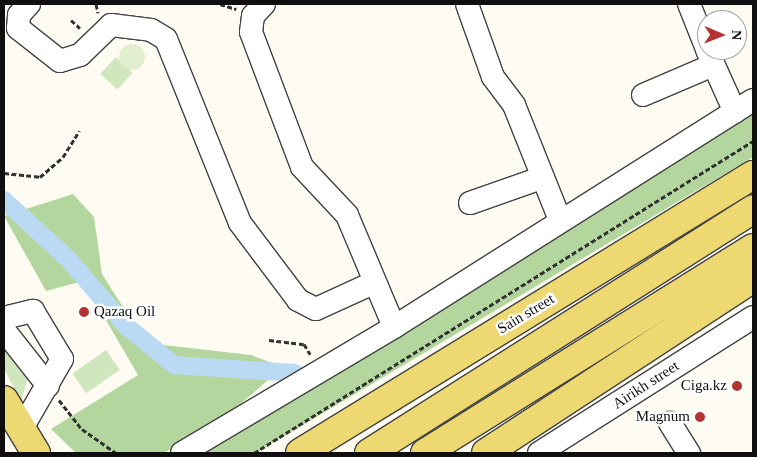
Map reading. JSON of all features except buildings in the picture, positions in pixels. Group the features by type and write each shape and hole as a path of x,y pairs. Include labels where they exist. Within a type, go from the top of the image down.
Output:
{"main road":[{"name":"Sain street","path":"300,453 753,175"},
{"path":"369,453 753,209"},
{"path":"425,453 753,248"},
{"path":"486,453 642,354 753,278"},
{"path":"4,400 36,453"},
{"path":"21,430 48,453"}],"street":[{"path":"29,4 19,15 18,28 60,61 80,54 111,25 151,30 166,40 240,223 298,300 316,309 373,283"},
{"path":"264,4 253,16 252,32 302,167 347,215 373,283 394,327"},
{"path":"467,4 493,77 514,105 541,178 560,220"},
{"path":"689,4 697,24"},
{"path":"643,95 701,60"},
{"path":"182,453 394,327 560,220 744,106 712,60"},
{"path":"470,204 541,178"},
{"path":"4,318 33,311 62,359 21,430"},
{"name":"Airikh street","path":"539,453 753,317"},
{"path":"4,330 48,386"},
{"path":"642,354 657,378"},
{"path":"670,423 689,453"}],"path":[{"path":"4,173 40,177 63,157 79,131"},
{"path":"254,453 753,141"},
{"path":"269,340 304,344 321,370"},
{"path":"48,386 82,428 116,453"}],"green space":[{"path":"132,44 141,48 145,57 141,66 132,70 123,66 119,57 123,48"},
{"path":"116,57 133,73 117,90 100,74"},
{"path":"753,112 753,157 256,453 202,453"},
{"path":"73,194 94,217 102,274 146,343 251,355 283,367 238,406 164,453 76,453 51,429 138,375 83,281 46,291 4,216"},
{"path":"4,342 28,378 21,401 4,369"},
{"path":"106,350 120,370 86,393 72,374"}],"waterway":[{"path":"4,200 69,260 125,325 174,365 295,373"}],"place":[{"name":"Qazaq Oil","path":"84,312"},
{"name":"Ciga.kz","path":"737,386"},
{"name":"Magnum","path":"700,417"}]}
